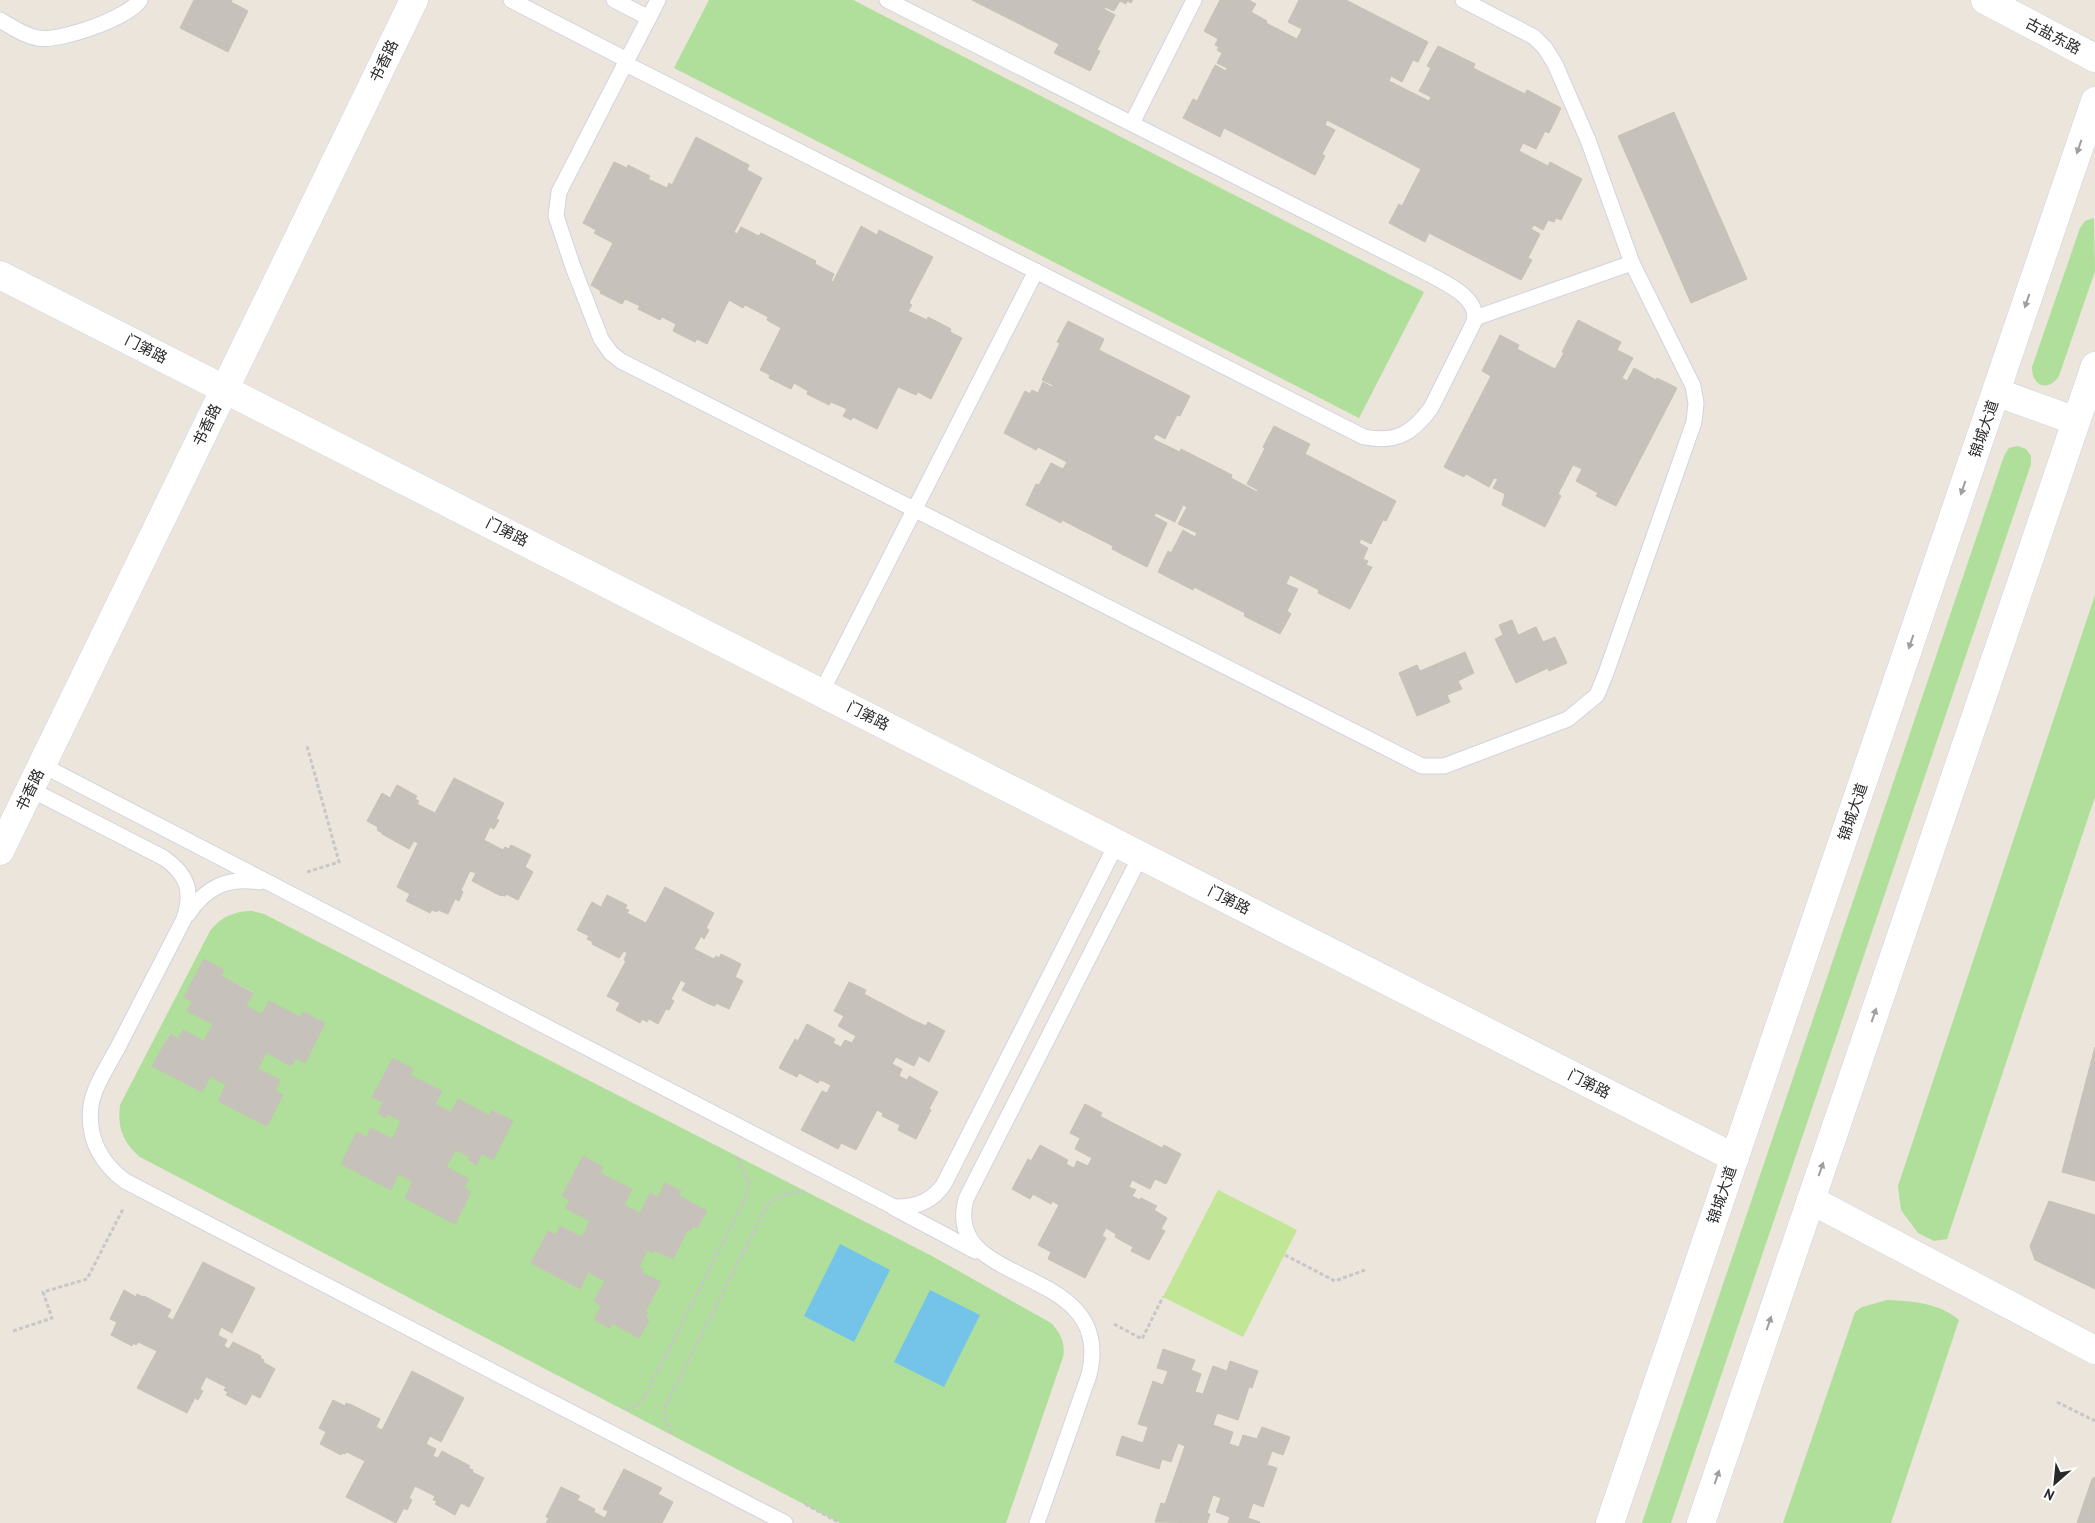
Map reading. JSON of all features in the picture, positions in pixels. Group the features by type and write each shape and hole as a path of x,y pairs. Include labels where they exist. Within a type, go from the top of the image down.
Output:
{"street":[{"name":"书香路","path":"0,851 414,0"},
{"name":"古盐东路","path":"1985,0 2095,58"},
{"name":"锦城大道","path":"1610,1523 2095,101"},
{"name":"门第路","path":"0,275 1735,1158"},
{"path":"1701,1523 2095,366"},
{"path":"1996,392 2076,421"},
{"path":"1811,1200 2095,1350"}],"lane":[{"path":"0,20 37,38 58,38 119,17 130,11 140,0"},
{"path":"511,0 626,62 1353,432 1376,439 1405,435 1411,432 1424,417 1447,377 1475,318 1472,305 1464,295 1452,286 888,0"},
{"path":"614,0 649,18"},
{"path":"658,0 559,192 556,216 601,339 611,353 630,366 1422,766 1444,766 1568,719 1597,695 1694,422 1696,404 1693,386 1632,262 1588,140 1555,64 1545,48 1534,37 1463,0"},
{"path":"1132,123 1194,0"},
{"path":"1475,318 1632,262"},
{"path":"821,693 1036,271"},
{"path":"42,765 984,1255 1043,1286 1072,1304 1086,1325 1091,1343 1092,1363 1037,1523"},
{"path":"30,789 174,864 180,871 188,888 188,908 184,919 110,1063 91,1106 92,1133 101,1159 114,1172 135,1186 785,1523"},
{"path":"888,1205 905,1208 918,1206 938,1193 944,1184 1117,843"},
{"path":"984,1255 972,1244 966,1232 963,1209 966,1199 1141,855"},
{"path":"184,919 199,898 226,882 245,880 268,884"}],"path":[{"path":"268,884 338,862 307,746"},
{"path":"727,1150 744,1159"},
{"path":"631,1414 623,1410 638,1406 643,1400 746,1197 749,1183 736,1155"},
{"path":"13,1331 52,1318 43,1292 86,1279 135,1186"},
{"path":"664,1432 672,1436 665,1420 664,1409 670,1394 767,1204 774,1198 784,1194 806,1192 798,1188"},
{"path":"1285,1255 1335,1281 1365,1270"},
{"path":"2056,1402 2095,1421"},
{"path":"798,1501 840,1523"}],"green space":[{"path":"709,0 853,0 1424,292 1359,418 674,68"},
{"path":"2094,218 2095,271 2059,376 2050,384 2041,385 2035,379 2032,367 2080,228 2085,221"},
{"path":"2018,446 2026,449 2031,456 2031,464 1671,1523 1642,1523 2004,456 2009,448"},
{"path":"2095,595 2095,797 1947,1239 1934,1241 1918,1233 1901,1210 1898,1186"},
{"path":"245,911 264,914 932,1256 1051,1323 1062,1338 1064,1347 1063,1357 1006,1523 840,1523 140,1157 129,1146 122,1134 119,1120 120,1105 210,931 223,919","holes":["204,959 224,970 221,976 253,992 246,1006 262,1014 300,1017 303,1012 325,1023 305,1062 296,1058 291,1066 266,1052 258,1069 280,1080 275,1090 283,1095 267,1126 219,1101 226,1085 211,1076 202,1092 153,1066 169,1034 178,1039 183,1030 204,1041 213,1024 188,1010 192,1002 184,997","393,1058 413,1069 410,1075 442,1091 435,1104 451,1112 458,1100 490,1116 493,1110 512,1121 493,1159 482,1154 476,1165 468,1161 470,1157 456,1150 446,1167 468,1179 464,1188 471,1192 455,1224 413,1182 398,1174 391,1189 358,1133 366,1137 371,1128 392,1139 401,1121 388,1114 386,1118 378,1113 383,1102 372,1097","583,1156 603,1167 600,1173 624,1205 640,1213 650,1193 658,1197 666,1183 681,1191 679,1196 707,1211 697,1228 693,1226 691,1231 688,1229 673,1259 653,1250 652,1253 647,1250 639,1267 643,1269 642,1273 661,1283 645,1312 648,1314 626,1330 612,1323 594,1320 601,1306 594,1301 605,1281 588,1272 579,1289 531,1263 547,1232 556,1235 561,1226 582,1237 590,1221 570,1200 562,1196"]},
{"path":"1218,1190 1297,1230 1243,1337 1163,1297"},
{"path":"1887,1300 1916,1302 1934,1306 1959,1320 1891,1523 1783,1523 1855,1312 1862,1307"}],"water":[{"path":"840,1244 890,1270 854,1342 804,1316"},
{"path":"930,1290 980,1315 944,1387 894,1362"}],"building":[{"path":"194,0 232,0 231,2 248,11 228,52 180,28"},
{"path":"972,0 1133,0 1131,3 1127,1 1126,4 1120,1 1114,11 1105,7 1104,9 1115,15 1097,50 1100,51 1090,71 1054,53 1059,44"},
{"path":"1220,0 1249,0 1256,4 1251,12 1267,21 1266,23 1297,39 1302,29 1288,22 1299,0 1346,0 1428,42 1418,62 1413,60 1402,82 1391,76 1389,81 1429,101 1431,97 1419,91 1431,68 1427,66 1438,46 1475,64 1473,68 1525,94 1527,90 1561,108 1549,133 1545,131 1536,149 1523,143 1519,151 1548,166 1550,162 1582,179 1561,220 1556,218 1554,222 1548,220 1543,230 1534,225 1531,229 1540,234 1528,258 1532,260 1521,280 1429,233 1425,242 1389,223 1399,204 1402,206 1421,169 1327,120 1325,125 1335,130 1322,154 1325,156 1315,175 1224,128 1220,137 1183,118 1193,99 1197,101 1215,65 1226,71 1227,68 1217,63 1222,53 1217,50 1219,47 1215,45 1218,39 1204,31"},
{"path":"1674,112 1747,279 1691,303 1618,136"},
{"path":"696,137 749,165 747,170 762,178 734,232 737,234 741,227 759,236 761,233 816,261 815,264 834,274 831,281 833,282 861,226 877,235 879,230 933,257 909,303 912,305 908,311 927,320 928,317 951,329 950,332 962,338 931,399 918,392 916,395 898,387 877,429 853,417 851,420 843,416 847,409 831,402 829,405 807,394 808,391 794,383 791,389 769,378 770,375 760,370 781,328 767,320 768,317 745,305 743,308 729,300 707,344 697,339 695,342 673,331 676,324 662,317 660,320 638,309 640,306 625,299 622,304 600,293 601,291 591,285 613,243 594,233 596,230 583,223 614,162 627,168 628,165 650,176 648,179 667,188 669,183 672,185"},
{"path":"1578,320 1621,342 1617,350 1633,358 1622,378 1627,381 1634,368 1656,380 1657,378 1677,388 1616,506 1596,496 1598,493 1576,481 1582,469 1573,465 1558,494 1561,496 1545,527 1502,505 1505,494 1493,488 1498,479 1494,478 1489,487 1466,474 1464,477 1444,467 1491,376 1482,371 1500,335 1519,345 1517,349 1555,369"},
{"path":"1068,321 1104,339 1099,350 1190,396 1180,416 1177,415 1165,439 1156,434 1153,439 1180,452 1181,449 1232,475 1231,478 1257,492 1258,490 1247,484 1274,426 1310,444 1305,454 1396,501 1386,521 1383,520 1371,544 1361,539 1359,543 1368,548 1363,559 1368,561 1366,565 1372,567 1350,609 1318,593 1319,590 1290,575 1286,584 1298,589 1287,611 1291,614 1280,634 1244,616 1245,613 1194,587 1193,590 1158,572 1168,551 1171,553 1183,530 1195,537 1197,533 1178,524 1187,507 1183,505 1175,522 1156,513 1154,516 1167,523 1147,567 1112,549 1113,546 1062,520 1061,523 1026,505 1036,484 1039,485 1051,463 1063,469 1067,462 1038,447 1036,450 1004,433 1025,391 1030,394 1032,390 1038,393 1043,382 1052,387 1053,385 1042,380 1060,343 1057,342"},
{"path":"1512,620 1518,635 1536,627 1543,642 1555,637 1567,663 1549,671 1548,668 1516,683 1495,639 1503,635 1499,625"},
{"path":"1465,652 1474,673 1458,681 1462,689 1447,695 1450,702 1417,716 1399,673 1417,665 1420,671"},
{"path":"454,778 504,803 496,819 499,820 494,829 490,827 484,840 503,850 505,847 509,849 511,845 531,855 525,867 533,872 518,900 506,894 505,896 499,895 472,881 476,873 470,871 461,890 463,892 459,901 455,899 448,914 438,910 437,912 432,910 430,913 406,901 410,894 397,887 418,843 414,841 409,849 382,834 377,830 378,827 367,821 382,793 390,798 397,785 417,796 415,799 419,801 417,804 435,813"},
{"path":"665,887 714,913 706,928 709,930 704,939 701,936 694,949 714,959 716,956 719,958 721,954 741,964 735,977 743,981 729,1009 716,1003 715,1006 709,1004 682,990 686,983 681,980 671,999 674,1001 669,1010 666,1009 658,1024 649,1019 647,1022 642,1019 640,1023 616,1010 620,1003 607,996 626,961 624,960 627,953 624,951 619,958 592,944 593,942 587,939 589,936 577,930 592,902 601,907 607,895 627,905 625,909 629,910 627,913 646,923"},
{"path":"204,959 224,970 221,976 253,993 246,1006 262,1014 269,1001 300,1017 303,1012 325,1023 305,1063 296,1058 291,1066 266,1052 258,1069 280,1080 275,1090 283,1095 267,1126 218,1101 226,1085 211,1076 202,1092 152,1066 170,1034 178,1039 183,1030 204,1041 213,1024 187,1011 192,1002 184,997"},
{"path":"849,982 866,990 864,994 913,1020 926,1026 928,1022 945,1031 929,1062 919,1056 914,1066 896,1057 892,1064 902,1069 899,1076 907,1080 909,1076 938,1092 916,1139 898,1130 900,1125 882,1116 883,1113 877,1110 856,1150 841,1143 838,1149 801,1130 822,1091 827,1093 831,1085 820,1080 818,1083 799,1073 797,1077 779,1068 795,1039 798,1041 807,1024 835,1039 833,1043 841,1047 845,1040 852,1043 856,1036 838,1026 844,1016 834,1011"},
{"path":"2095,1047 2095,1181 2062,1172"},
{"path":"393,1058 413,1069 410,1075 442,1091 435,1104 451,1112 458,1099 490,1116 492,1110 513,1121 493,1160 482,1154 476,1165 468,1160 470,1157 456,1150 446,1167 469,1179 464,1188 471,1192 455,1224 405,1198 413,1182 398,1174 391,1190 341,1164 357,1132 366,1137 371,1128 392,1139 401,1121 388,1114 386,1118 378,1113 383,1102 372,1097"},
{"path":"1085,1104 1102,1113 1100,1116 1113,1123 1162,1148 1164,1145 1181,1154 1166,1184 1155,1179 1150,1189 1132,1180 1129,1187 1136,1190 1132,1196 1157,1206 1154,1210 1167,1218 1161,1229 1165,1231 1149,1260 1131,1251 1133,1247 1115,1237 1116,1234 1106,1228 1102,1236 1106,1238 1085,1278 1048,1259 1051,1252 1038,1245 1059,1205 1052,1201 1051,1204 1033,1194 1030,1199 1012,1189 1028,1159 1031,1161 1040,1145 1068,1160 1066,1164 1074,1168 1077,1161 1088,1166 1092,1158 1075,1149 1080,1138 1070,1133"},
{"path":"583,1156 603,1167 600,1173 632,1189 624,1205 640,1213 650,1193 658,1197 665,1183 681,1191 679,1196 707,1211 697,1228 693,1226 691,1231 688,1229 673,1259 653,1250 652,1253 647,1250 639,1267 643,1269 642,1273 661,1282 645,1312 648,1313 645,1318 649,1320 639,1338 612,1323 610,1328 594,1320 601,1306 594,1301 605,1281 588,1272 580,1289 531,1263 548,1231 556,1235 560,1226 582,1237 590,1221 565,1208 570,1200 562,1196"},
{"path":"2049,1201 2095,1215 2095,1289 2035,1260 2030,1246"},
{"path":"203,1262 255,1288 232,1333 221,1327 218,1335 227,1340 224,1346 229,1349 233,1342 261,1356 260,1358 264,1360 263,1362 275,1369 260,1398 252,1394 246,1405 226,1395 228,1392 224,1390 226,1387 206,1377 200,1389 203,1391 198,1400 195,1398 187,1413 137,1388 157,1351 138,1342 136,1345 133,1343 132,1346 111,1335 117,1322 110,1319 124,1290 136,1297 137,1294 144,1296 171,1310 167,1317 173,1320"},
{"path":"1163,1349 1195,1360 1191,1370 1201,1374 1195,1392 1203,1394 1213,1366 1227,1371 1230,1361 1258,1371 1252,1388 1249,1387 1238,1420 1217,1413 1213,1425 1233,1432 1229,1444 1239,1447 1243,1435 1257,1439 1262,1427 1290,1437 1283,1455 1272,1451 1267,1465 1277,1468 1263,1507 1253,1503 1248,1518 1259,1523 1228,1523 1230,1517 1216,1512 1221,1498 1213,1495 1207,1513 1210,1514 1207,1523 1155,1522 1161,1503 1165,1504 1185,1446 1178,1443 1171,1462 1162,1459 1159,1469 1116,1455 1122,1436 1143,1443 1148,1427 1138,1424 1153,1381 1163,1385 1168,1371 1157,1368"},
{"path":"412,1371 464,1398 441,1442 430,1436 426,1444 436,1449 433,1456 438,1458 442,1451 470,1466 468,1468 473,1470 472,1472 484,1478 469,1507 461,1503 455,1515 435,1504 437,1501 433,1500 435,1496 415,1486 409,1498 412,1500 407,1510 404,1508 396,1523 346,1497 365,1461 347,1452 341,1455 320,1444 326,1432 319,1428 333,1400 345,1406 346,1403 352,1405 380,1419 376,1427 382,1430"},
{"path":"624,1469 662,1488 658,1494 673,1502 662,1523 546,1523 549,1518 546,1517 561,1487 580,1496 577,1500 595,1509 594,1512 605,1518 608,1511 603,1509"},
{"path":"2095,1477 2095,1523 2077,1523 2092,1479"}]}
